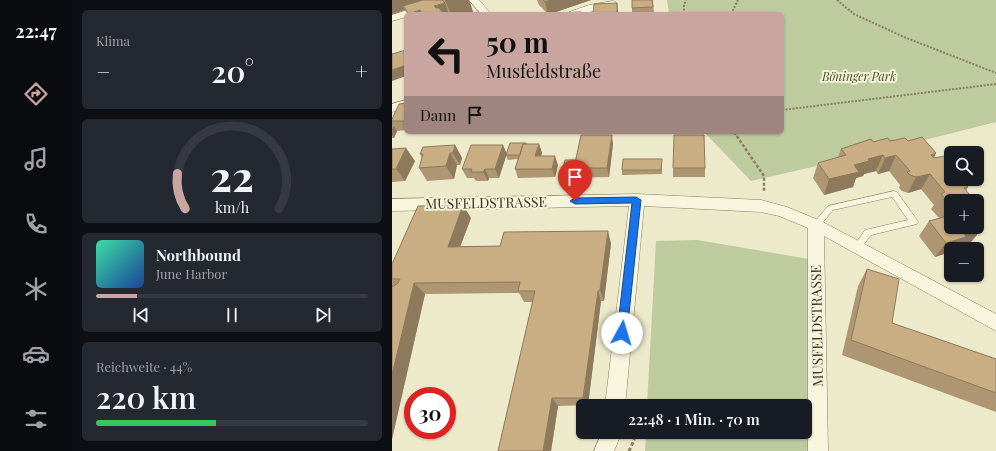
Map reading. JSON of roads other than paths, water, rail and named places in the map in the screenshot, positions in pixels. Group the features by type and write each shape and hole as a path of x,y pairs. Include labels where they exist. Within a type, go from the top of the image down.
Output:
{"street":[{"path":"411,12 449,0"},
{"path":"474,0 484,12"},
{"path":"578,12 589,8 616,4"},
{"path":"392,18 404,14"},
{"path":"392,108 404,105"},
{"path":"615,399 636,200"},
{"name":"MUSFELDSTRASSE","path":"392,205 636,200 761,206 782,211 816,224 996,323"},
{"name":"MUSFELDSTRASSE","path":"816,224 818,451"},
{"path":"604,451 609,439"}],"lane":[{"path":"816,224 831,208 894,194 914,222 868,232 857,247"}],"park label":[{"name":"Böninger Park","path":"859,77"}]}
